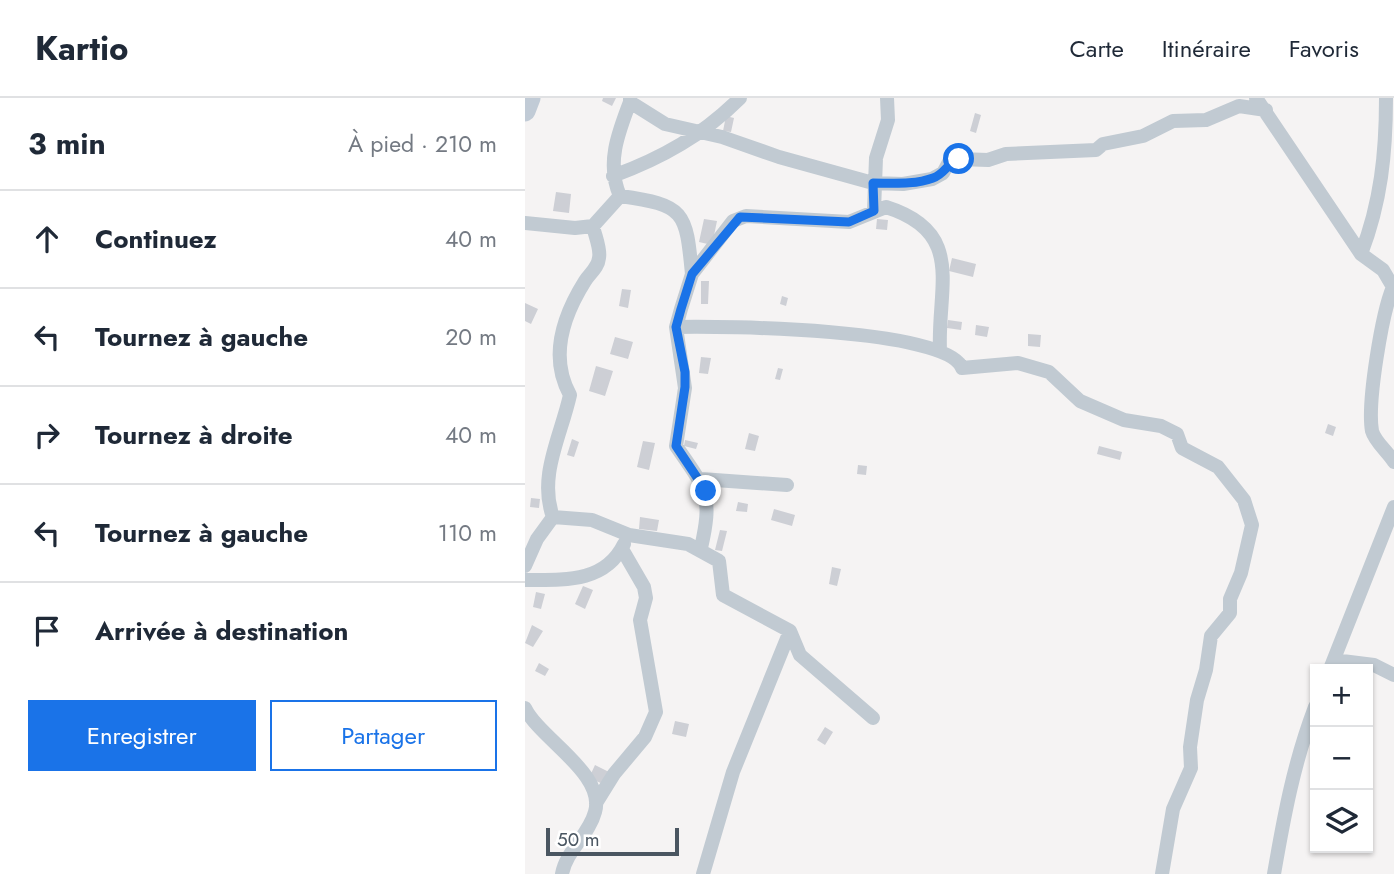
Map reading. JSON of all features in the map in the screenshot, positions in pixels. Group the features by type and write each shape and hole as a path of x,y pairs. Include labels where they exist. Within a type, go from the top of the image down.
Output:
{"main road":[{"path":"525,111 530,98"}],"street":[{"path":"613,176 641,166 704,132 740,98"},
{"path":"874,211 873,183 876,158 888,120 887,98"},
{"path":"1361,254 1375,218 1386,154 1386,98"},
{"path":"620,197 613,176 613,156 630,100 665,124 704,132 873,183 903,184 932,179 943,173 949,162 959,159 988,160 1006,154 1096,150 1103,144 1143,136 1173,121 1206,120 1239,106 1261,104 1361,254 1383,270 1393,287 1385,306 1371,415 1373,434 1394,462"},
{"path":"525,223 575,229 593,226 620,197"},
{"path":"620,197 666,205 681,215 688,235 692,274 676,327 685,372 683,415 676,446 701,479 706,491 707,515 701,548"},
{"path":"692,274 740,217 849,222 886,207 912,218 925,229 941,250 944,273 940,306 940,350"},
{"path":"553,517 548,503 549,467 570,395 560,373 558,358 571,305 597,267 600,256 593,226"},
{"path":"676,327 844,334 908,340 959,359 962,368 1018,363 1049,372 1080,401 1109,415 1161,426 1177,434 1182,448 1218,467 1250,512 1252,525 1241,573 1230,599 1230,613 1211,636 1206,670 1197,700 1190,747 1191,768 1173,810 1162,874"},
{"path":"701,479 787,485"},
{"path":"1332,664 1394,507"},
{"path":"553,517 592,520 629,535 701,548 719,561 723,595 790,631 800,655 873,718"},
{"path":"525,566 537,539 553,517"},
{"path":"525,580 589,576 608,568 629,535"},
{"path":"562,874 563,866 588,830 596,803 614,774 641,743 656,712 640,620 646,598 644,587 622,549"},
{"path":"703,874 733,772 790,631"},
{"path":"1373,665 1394,676"},
{"path":"525,708 539,730 579,768 593,789 596,803"},
{"path":"1275,874 1287,799 1310,720"}],"building":[{"path":"603,98 616,98 612,106 602,101"},
{"path":"975,113 981,115 976,133 970,131"},
{"path":"726,116 734,118 731,132 723,131"},
{"path":"556,192 571,194 569,213 553,211"},
{"path":"704,219 717,221 712,245 699,242"},
{"path":"877,219 888,220 887,230 876,229"},
{"path":"952,258 976,264 973,277 949,271"},
{"path":"701,281 709,281 708,304 701,304"},
{"path":"622,289 631,290 628,308 619,306"},
{"path":"782,296 788,298 786,306 780,304"},
{"path":"525,303 538,309 531,324 525,321"},
{"path":"948,320 962,322 961,330 947,328"},
{"path":"976,325 989,327 987,337 975,335"},
{"path":"1028,334 1041,335 1040,347 1028,346"},
{"path":"615,337 633,342 628,359 610,354"},
{"path":"701,357 711,358 708,374 699,373"},
{"path":"596,366 613,371 605,396 589,391"},
{"path":"778,368 783,369 780,380 775,379"},
{"path":"1328,424 1336,427 1333,436 1325,433"},
{"path":"749,433 759,436 755,451 745,449"},
{"path":"572,439 579,442 574,457 567,455"},
{"path":"685,440 698,443 696,449 684,446"},
{"path":"643,441 655,443 649,470 637,467"},
{"path":"1099,446 1122,452 1120,460 1097,454"},
{"path":"858,465 867,466 866,475 857,474"},
{"path":"531,498 540,499 539,508 530,507"},
{"path":"738,502 748,504 747,512 736,511"},
{"path":"774,509 795,515 792,526 771,520"},
{"path":"640,517 659,520 657,531 639,529"},
{"path":"720,530 727,531 722,551 715,550"},
{"path":"832,567 841,569 837,586 829,584"},
{"path":"583,586 593,590 585,609 575,604"},
{"path":"536,592 545,594 541,609 533,607"},
{"path":"532,625 543,631 533,647 525,643"},
{"path":"539,663 549,669 545,676 535,671"},
{"path":"675,721 689,724 686,737 672,734"},
{"path":"825,727 833,732 825,745 817,740"},
{"path":"595,765 609,772 603,784 589,778"}],"route":[{"path":"706,491 701,479 676,446 683,415 685,372 676,327 692,274 733,221 740,217 813,218 849,222 874,211 873,183 903,184 932,179 943,173 949,162 959,159"}]}
